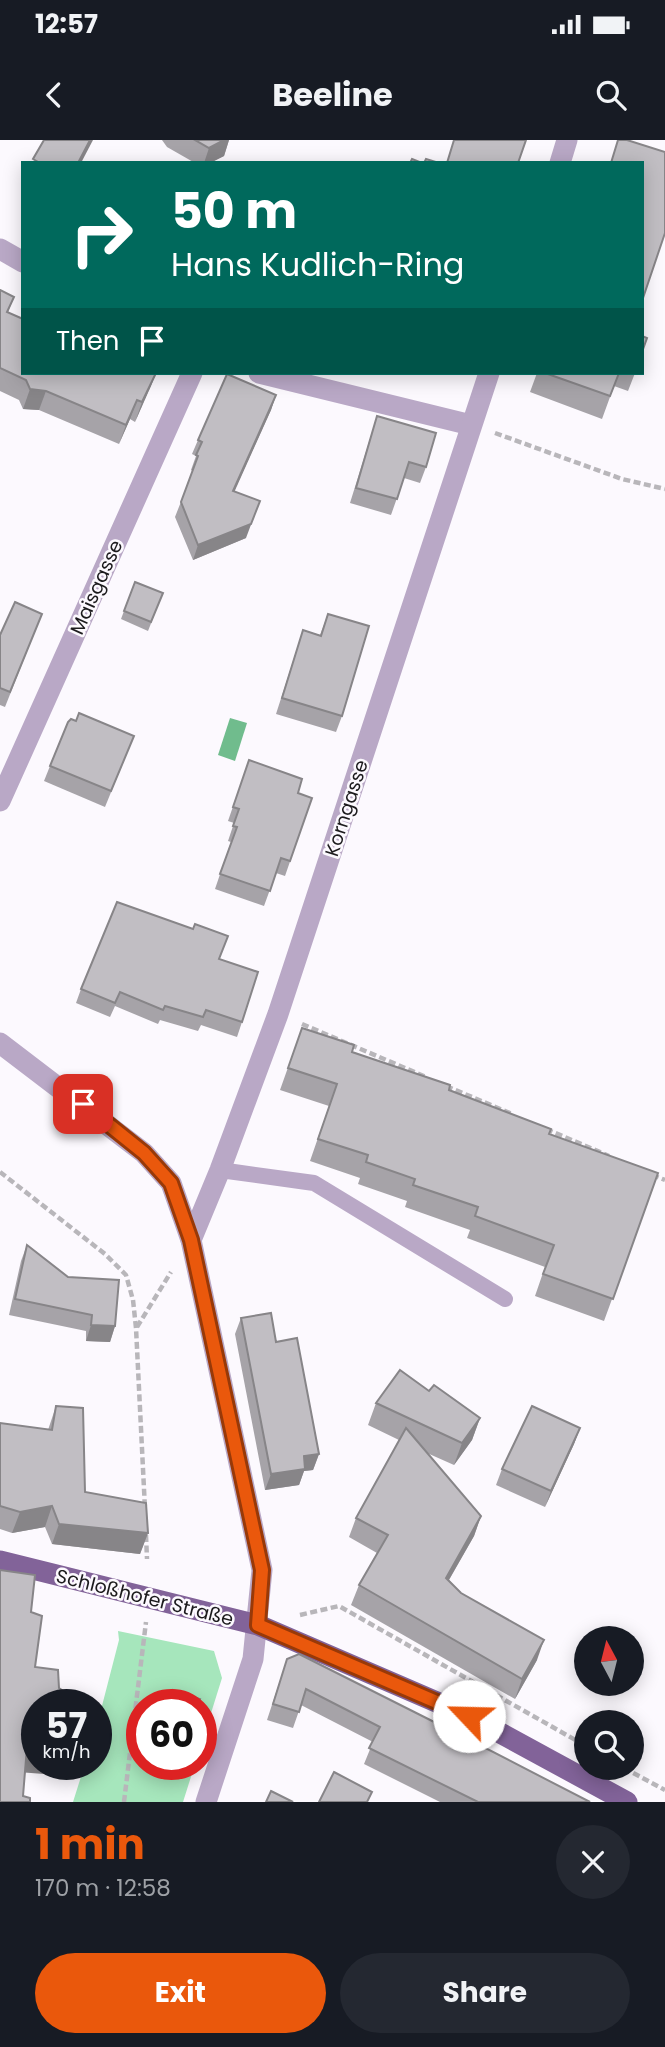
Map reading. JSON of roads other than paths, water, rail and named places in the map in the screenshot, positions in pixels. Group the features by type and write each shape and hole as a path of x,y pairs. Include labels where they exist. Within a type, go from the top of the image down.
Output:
{"main road":[{"name":"Schloßhofer Straße","path":"0,1561 258,1625 469,1716 628,1802"}],"street":[{"path":"561,161 567,140"},
{"path":"0,249 21,260"},
{"name":"Maisgasse","path":"0,802 191,375"},
{"path":"267,375 471,425"},
{"name":"Korngasse","path":"191,1240 278,1014 488,375"},
{"path":"0,1043 144,1153 171,1183 191,1240 262,1570 253,1659 206,1802"}],"lane":[{"path":"220,1170 314,1183 505,1299"}]}
